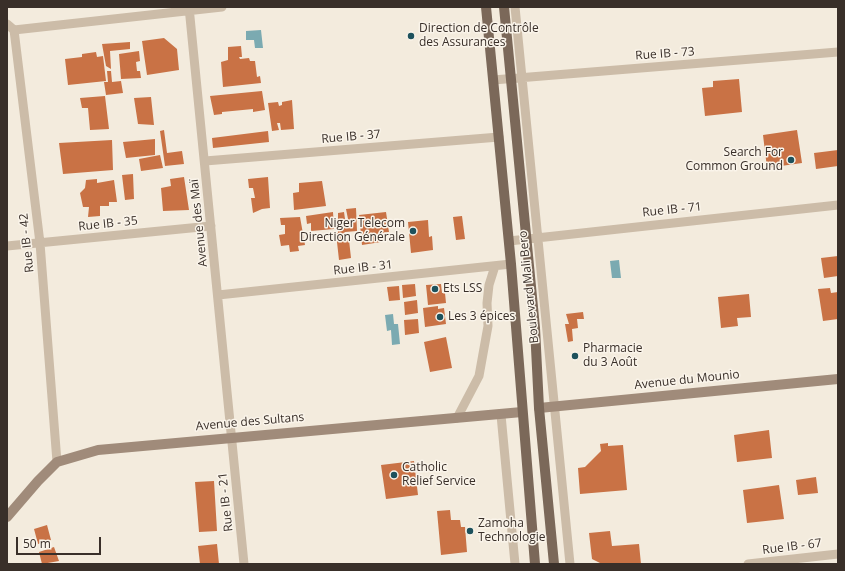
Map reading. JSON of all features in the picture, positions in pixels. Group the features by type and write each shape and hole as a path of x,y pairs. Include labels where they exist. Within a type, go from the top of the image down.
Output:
{"main road":[{"name":"Boulevard Mali Bero","path":"486,7 509,241 535,564"},
{"name":"Boulevard Mali Bero","path":"504,7 511,78 532,238 535,328 540,408 554,564"}],"street":[{"path":"10,27 222,7"},
{"name":"Boulevard Mali Bero","path":"515,7 522,77 532,238 554,407 570,564"},
{"name":"Avenue des Maï","path":"189,9 231,437"},
{"name":"Rue IB - 42","path":"10,27 40,243 57,462"},
{"name":"Rue IB - 73","path":"493,80 838,52"},
{"name":"Rue IB - 37","path":"205,161 499,137"},
{"name":"Rue IB - 71","path":"509,241 838,205"},
{"name":"Rue IB - 35","path":"7,246 211,226"},
{"name":"Rue IB - 31","path":"218,295 511,264"},
{"path":"457,418 479,376 488,326 487,303 489,285 495,266"},
{"name":"Avenue du Mounio","path":"540,408 838,379"},
{"name":"Avenue des Sultans","path":"7,518 38,481 57,462 79,455 116,447 522,412"},
{"path":"501,415 515,564"},
{"name":"Rue IB - 21","path":"231,437 244,564"},
{"name":"Rue IB - 67","path":"748,564 838,554"}],"water":[{"path":"261,30 263,48 255,48 254,40 246,40 246,31"},
{"path":"619,260 621,278 612,278 610,261"},
{"path":"393,314 394,324 398,324 400,344 392,345 391,330 387,331 385,315"}],"building":[{"path":"164,38 177,49 179,70 147,75 142,41"},
{"path":"130,42 130,49 110,51 111,69 106,66 102,44"},
{"path":"241,46 242,57 239,57 240,59 249,58 250,61 255,61 257,77 260,76 261,83 223,87 221,62 228,60 228,47"},
{"path":"139,51 140,61 136,62 137,71 140,71 141,78 121,79 119,54"},
{"path":"96,52 97,57 103,56 106,81 68,85 65,59 82,57 82,54"},
{"path":"107,71 111,71 112,82 121,81 123,93 106,95 104,82 108,82"},
{"path":"739,79 742,112 705,116 702,88 713,87 713,81"},
{"path":"262,91 265,110 253,112 253,109 222,112 222,114 214,115 210,96"},
{"path":"105,96 109,129 90,130 88,108 82,108 80,98"},
{"path":"151,97 154,125 138,124 134,98"},
{"path":"292,100 294,129 281,130 280,123 277,123 279,130 272,131 268,103 278,102 279,106 282,105 282,102"},
{"path":"164,130 167,153 182,151 184,164 165,166 160,131"},
{"path":"797,130 802,163 767,168 763,135"},
{"path":"268,131 269,142 213,148 212,138"},
{"path":"155,139 155,155 126,158 123,142"},
{"path":"112,140 113,170 63,174 59,143"},
{"path":"838,150 838,166 816,169 814,153"},
{"path":"160,155 163,168 141,171 139,159"},
{"path":"133,174 134,199 125,200 122,175"},
{"path":"184,177 189,210 163,211 161,188 171,186 170,179"},
{"path":"268,177 270,208 262,209 253,213 251,198 255,198 253,188 249,188 248,179"},
{"path":"97,179 97,183 114,180 117,202 109,202 109,206 100,206 100,216 88,217 89,207 83,207 80,193 85,188 86,180"},
{"path":"322,181 326,206 294,210 293,193 299,192 299,183"},
{"path":"356,208 357,231 345,232 346,241 349,240 351,258 339,260 336,233 338,233 338,213 344,212 345,219 348,219 346,209"},
{"path":"333,212 334,229 311,231 311,223 307,224 306,216"},
{"path":"386,212 389,232 380,233 381,242 362,245 359,215"},
{"path":"462,216 465,239 456,240 453,217"},
{"path":"300,217 305,245 298,246 299,251 290,252 289,245 281,246 279,235 285,234 285,225 281,225 280,218"},
{"path":"428,220 429,237 432,236 433,250 411,253 408,222"},
{"path":"838,256 838,276 824,278 821,258"},
{"path":"415,284 416,296 403,298 402,285"},
{"path":"441,284 442,293 445,293 446,303 428,305 426,285"},
{"path":"399,286 400,300 389,301 387,287"},
{"path":"830,288 831,293 838,292 838,319 823,321 818,289"},
{"path":"749,294 751,317 737,318 738,326 721,328 718,297"},
{"path":"417,300 418,313 405,315 404,302"},
{"path":"438,306 438,309 444,308 446,324 425,327 423,308"},
{"path":"583,312 584,319 577,319 578,328 572,329 573,341 568,342 565,324 569,324 566,314"},
{"path":"418,319 419,333 405,335 404,320"},
{"path":"446,337 452,368 430,372 424,342"},
{"path":"769,430 772,458 737,462 734,435"},
{"path":"608,443 608,446 623,445 627,490 580,494 578,468 585,467 601,451 600,444"},
{"path":"414,461 418,495 386,499 381,465"},
{"path":"816,477 818,493 798,495 796,480"},
{"path":"214,481 217,531 199,532 195,482"},
{"path":"779,485 784,519 747,523 743,490"},
{"path":"450,510 451,520 460,520 461,527 465,527 467,552 441,555 437,511"},
{"path":"47,525 51,540 38,544 34,529"},
{"path":"610,531 612,546 639,544 641,564 602,564 592,559 589,533"},
{"path":"217,544 219,564 200,564 198,546"},
{"path":"54,547 59,561 42,564 39,552"}],"place":[{"name":"Direction de Contrôle des Assurances","path":"411,36"},
{"name":"Search For Common Ground","path":"791,160"},
{"name":"Niger Telecom Direction Générale","path":"413,231"},
{"name":"Ets LSS","path":"435,289"},
{"name":"Les 3 épices","path":"440,317"},
{"name":"Pharmacie du 3 Août","path":"575,356"},
{"name":"Catholic Relief Service","path":"394,475"},
{"name":"Zamoha Technologie","path":"470,531"}]}
